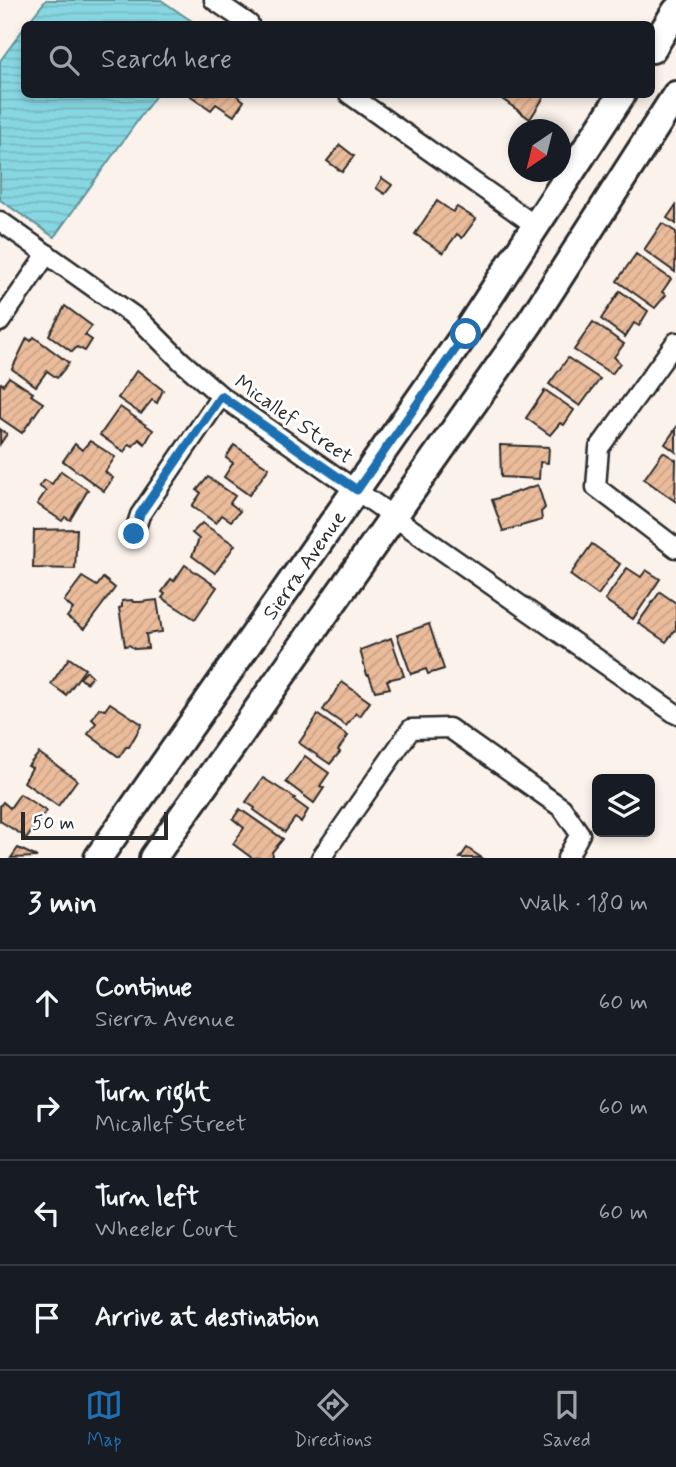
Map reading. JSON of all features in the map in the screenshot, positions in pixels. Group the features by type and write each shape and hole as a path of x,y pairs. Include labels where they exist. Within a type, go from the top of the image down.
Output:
{"main road":[{"path":"655,44 676,11"},
{"path":"153,858 529,324 676,95"},
{"name":"Sierra Avenue","path":"98,858 466,334 619,98"}],"street":[{"path":"214,0 245,21"},
{"path":"355,98 537,226"},
{"name":"Micallef Street","path":"0,221 141,321 221,396 676,714"},
{"path":"0,322 47,254"},
{"path":"676,342 599,448 596,487 676,548"},
{"path":"134,534 140,514 221,396"},
{"path":"321,858 411,729 449,728 562,808 580,834 566,858"}],"water":[{"path":"46,0 161,0 192,21 29,21"},
{"path":"21,32 21,98 154,98 54,237 0,200 0,61"}],"building":[{"path":"194,98 240,98 244,101 234,116 216,104 211,110"},
{"path":"501,98 543,98 530,119"},
{"path":"340,145 354,156 342,172 327,161"},
{"path":"382,178 392,185 385,194 376,188"},
{"path":"437,201 453,212 457,207 476,219 462,238 457,234 443,253 415,234"},
{"path":"676,205 676,224 667,218"},
{"path":"662,223 676,232 675,272 644,250"},
{"path":"636,254 671,279 662,292 666,295 655,308 617,281"},
{"path":"620,291 648,311 639,326 634,323 625,337 601,319"},
{"path":"65,306 92,326 85,335 92,340 85,351 77,347 72,352 49,335"},
{"path":"593,322 624,344 614,357 620,363 612,374 574,350"},
{"path":"34,337 69,363 57,378 47,371 36,386 12,369 27,338 31,341"},
{"path":"568,358 600,379 580,406 549,384"},
{"path":"137,370 163,390 157,403 152,400 141,414 118,398"},
{"path":"9,377 43,403 22,433 0,418 0,385"},
{"path":"545,390 574,410 564,425 560,423 550,435 526,418"},
{"path":"120,407 153,430 145,444 139,439 133,446 129,444 124,452 100,435"},
{"path":"676,428 676,452 665,444"},
{"path":"0,429 7,434 0,444"},
{"path":"90,441 115,457 105,472 113,478 104,491 63,461 75,444 82,450"},
{"path":"234,445 269,468 249,495 224,477 233,463 226,458"},
{"path":"500,445 549,447 548,463 540,462 539,479 501,477"},
{"path":"663,452 676,460 675,501 644,479"},
{"path":"61,471 88,490 70,520 65,517 62,521 37,504 46,491 39,486 45,480 52,484"},
{"path":"208,477 235,496 230,503 240,511 231,521 222,515 216,523 192,506 201,493 197,490"},
{"path":"538,485 545,508 541,512 542,520 503,531 492,500"},
{"path":"202,523 235,545 215,573 192,556 199,539 192,533"},
{"path":"77,529 75,569 33,568 34,530"},
{"path":"592,544 620,564 598,595 570,575"},
{"path":"185,565 217,587 195,619 162,598 165,594 162,592 171,579 174,581"},
{"path":"627,568 641,577 646,570 660,579 633,619 605,600"},
{"path":"82,577 97,586 103,578 115,588 84,629 67,617 73,609 64,601"},
{"path":"660,592 676,603 676,629 666,642 638,623"},
{"path":"157,600 162,632 146,634 148,648 135,649 129,645 125,646 119,608 122,607 122,601"},
{"path":"429,624 444,669 428,674 426,669 411,674 397,635"},
{"path":"391,638 404,676 387,680 390,688 375,691 360,650"},
{"path":"69,658 85,669 66,695 51,684"},
{"path":"87,671 92,676 86,683 80,678"},
{"path":"342,682 370,702 360,716 356,713 346,726 323,710"},
{"path":"110,703 142,724 129,747 126,747 119,757 88,734 96,723 92,719 99,708 105,710"},
{"path":"318,715 348,736 330,764 299,743"},
{"path":"39,753 77,780 58,806 24,782 32,768 28,766"},
{"path":"305,756 329,773 320,786 324,788 314,803 286,782"},
{"path":"263,778 295,798 294,800 308,810 301,822 295,818 285,832 246,802"},
{"path":"20,794 46,811 27,838 0,821 0,806 3,802 10,808"},
{"path":"240,809 283,839 272,852 271,858 252,858 233,844 244,828 233,819"},
{"path":"18,848 37,857 11,858"},
{"path":"467,848 482,858 460,858"}],"route":[{"path":"134,534 140,514 221,396 357,490 466,334"}]}
